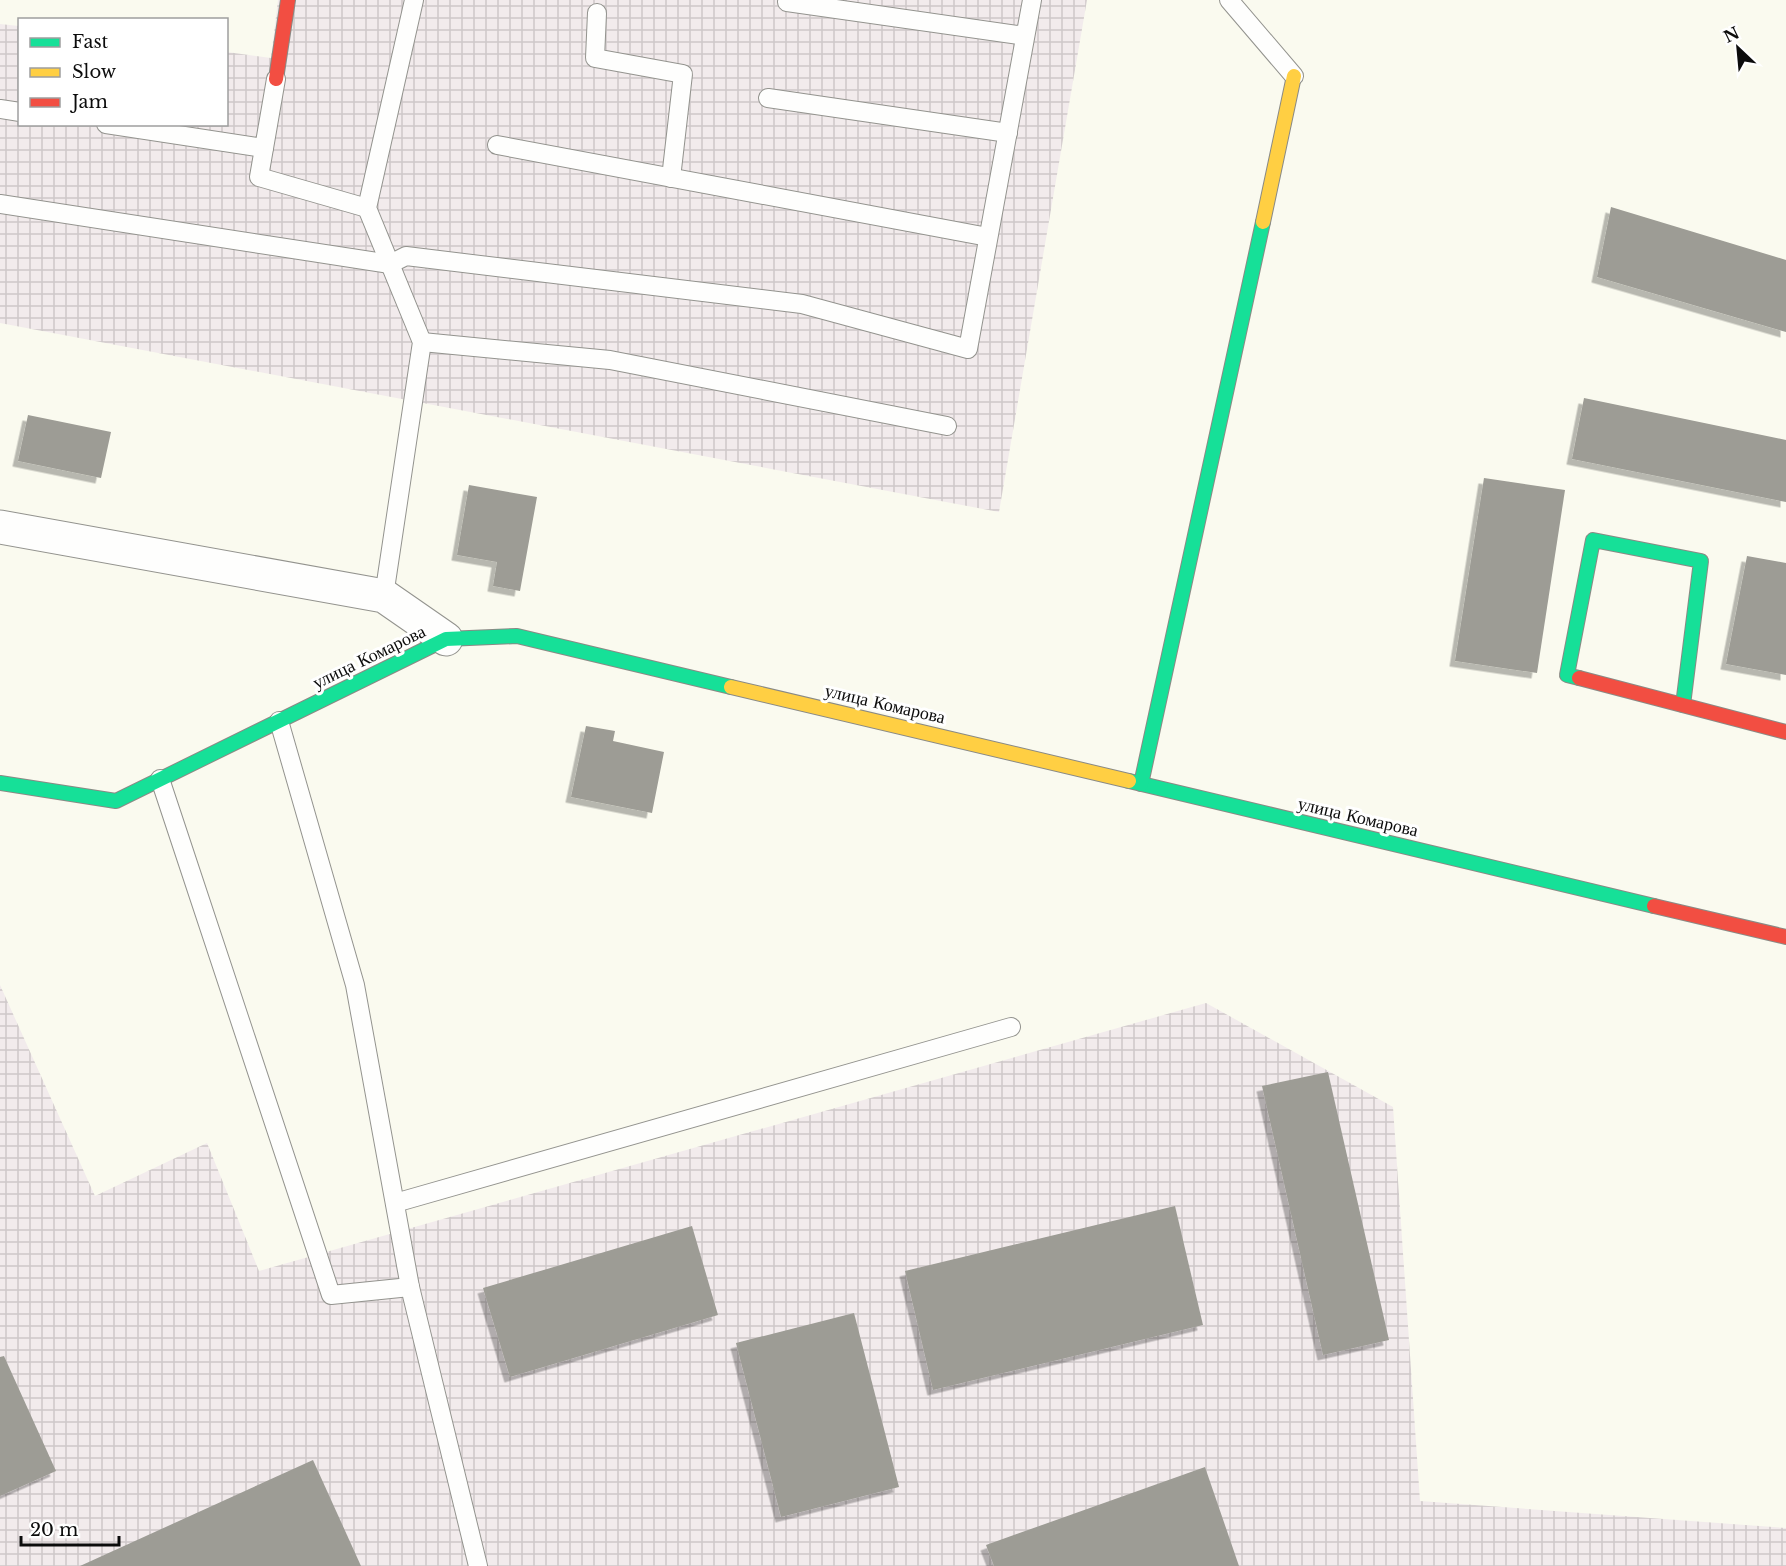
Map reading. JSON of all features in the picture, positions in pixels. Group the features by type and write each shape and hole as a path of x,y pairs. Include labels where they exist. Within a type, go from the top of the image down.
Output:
{"street":[{"path":"276,79 288,0"},
{"path":"1141,784 1294,76"},
{"path":"0,527 384,596 446,639"},
{"path":"1683,705 1701,561 1593,540 1567,675 1786,732"},
{"name":"улица Комарова","path":"0,783 116,801 446,639 517,636 1786,937"}],"lane":[{"path":"384,596 422,342 367,208 414,0"},
{"path":"0,204 390,264 406,256 802,304 968,349 1032,0"},
{"path":"1229,0 1294,76"},
{"path":"788,2 1026,36"},
{"path":"597,14 595,58 683,74 671,178"},
{"path":"276,79 259,177 367,208"},
{"path":"768,98 1008,133"},
{"path":"0,109 18,112"},
{"path":"119,126 264,148"},
{"path":"497,145 988,237"},
{"path":"422,342 610,360 947,426"},
{"path":"279,721 355,985 410,1287 478,1566"},
{"path":"160,779 331,1295 410,1287"},
{"path":"395,1203 1011,1027"}],"shaded area":[{"path":"278,0 1087,0 999,512 0,323 0,24 18,26 18,126 228,126 228,52 271,58"},
{"path":"0,985 95,1196 207,1143 259,1271 1206,1003 1393,1107 1420,1501 1786,1528 1786,1566 0,1566"}],"building":[{"path":"1611,207 1786,260 1786,332 1597,277"},
{"path":"1584,398 1786,440 1786,502 1572,459"},
{"path":"28,415 111,432 101,478 18,461"},
{"path":"1484,478 1565,490 1537,673 1455,661"},
{"path":"469,485 537,497 520,591 493,586 497,562 457,555"},
{"path":"1747,556 1786,563 1786,675 1726,664"},
{"path":"586,726 615,731 613,741 664,752 652,813 571,797"},
{"path":"1328,1072 1389,1340 1323,1355 1262,1086"},
{"path":"1175,1206 1203,1325 933,1390 905,1271"},
{"path":"692,1226 718,1315 510,1377 483,1288"},
{"path":"854,1313 899,1487 781,1517 736,1343"},
{"path":"4,1356 56,1471 0,1496 0,1357"},
{"path":"313,1460 361,1566 80,1566"},
{"path":"1205,1467 1239,1566 994,1566 986,1545"}],"traffic: fast":[{"path":"1141,784 1263,222"},
{"path":"1579,678 1567,675 1593,540 1701,561 1683,705"},
{"path":"0,783 116,801 446,639 517,636 731,687"},
{"path":"1129,781 1654,906"}],"traffic: slow":[{"path":"1263,222 1294,76"},
{"path":"731,687 1129,781"}],"traffic: jam":[{"path":"276,79 288,0"},
{"path":"1579,678 1786,732"},
{"path":"1654,906 1786,937"}]}
